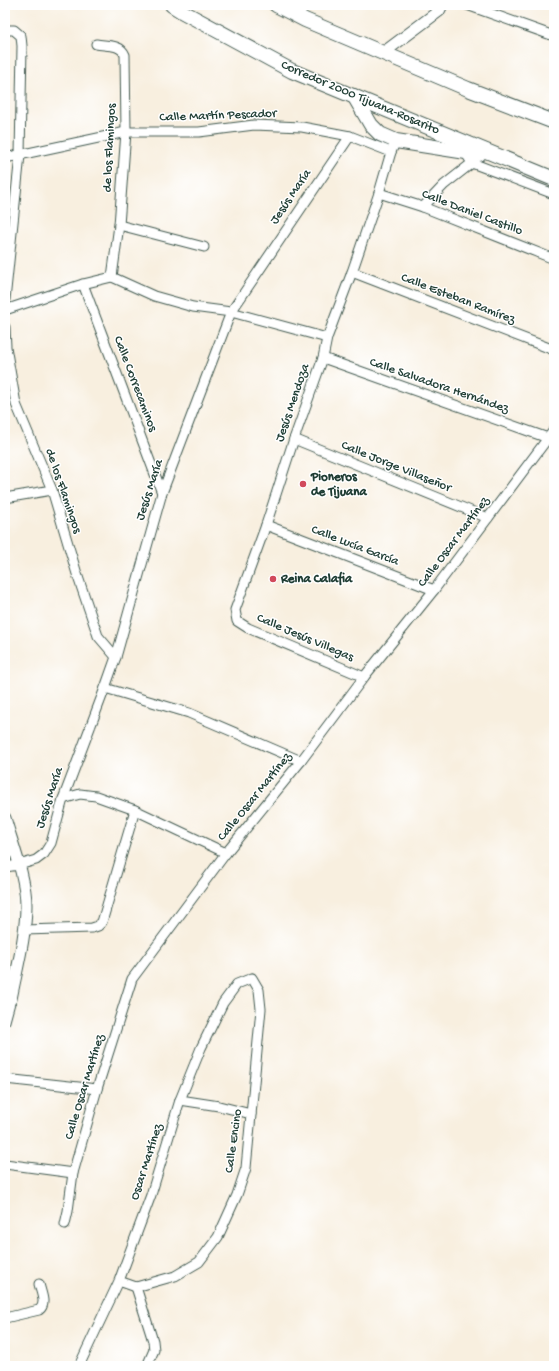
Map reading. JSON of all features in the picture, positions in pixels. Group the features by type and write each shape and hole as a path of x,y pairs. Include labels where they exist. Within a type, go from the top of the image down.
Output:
{"highway":[{"name":"Corredor 2000 Tijuana-Rosarito","path":"172,5 292,71 554,179"},
{"path":"276,5 305,20 468,90 554,122"},
{"path":"354,96 371,125 394,146 468,158 504,158"}],"street":[{"path":"383,53 439,11 442,5"},
{"path":"467,5 554,36"},
{"path":"5,30 14,30 21,36 20,155 5,300"},
{"name":"de los Flamingos","path":"96,44 119,47 126,55 126,132 119,224 112,277"},
{"name":"Calle Martín Pescador","path":"20,155 126,132 199,132 254,125 302,127 394,146"},
{"name":"Jesús María","path":"5,867 36,860 44,854 51,843 63,799 116,657 162,493 231,312 350,136"},
{"name":"Jesús Mendoza","path":"237,621 235,610 266,525 294,439 323,358 327,338 352,272 394,146"},
{"path":"5,158 20,155"},
{"path":"423,207 468,158 554,194"},
{"name":"Calle Daniel Castillo","path":"379,193 423,207 554,259"},
{"path":"119,224 204,247"},
{"name":"Calle Esteban Ramírez","path":"352,272 554,350"},
{"path":"5,310 83,284 112,277 154,296 193,307 231,312 327,338"},
{"name":"Calle Correcaminos","path":"83,284 162,493"},
{"name":"de los Flamingos","path":"5,327 6,348 16,404 52,490 77,574 98,636 116,657"},
{"name":"Calle Salvadora Hernández","path":"323,358 548,438"},
{"name":"Calle Oscar Martínez","path":"65,1224 73,1173 97,1089 132,979 226,853 434,590 554,430"},
{"name":"Calle Jorge Villaseñor","path":"294,439 488,518"},
{"path":"5,498 52,490"},
{"name":"Calle Lucía García","path":"266,525 434,590"},
{"name":"Calle Jesús Villegas","path":"237,621 248,628 364,677"},
{"path":"105,688 189,713 300,761"},
{"path":"63,799 80,794 96,796 135,810 226,853"},
{"path":"24,930 92,928 98,926 102,922 135,810"},
{"path":"5,818 19,865 26,903 24,930 8,999 5,1021"},
{"name":"Oscar Martínez","path":"79,1366 119,1281 151,1195 180,1100 201,1048 223,1003 237,984 252,978"},
{"name":"Calle Encino","path":"136,1287 175,1276 199,1262 218,1237 237,1195 246,1168 261,1009 259,990 252,978"},
{"path":"5,1079 97,1089"},
{"path":"180,1100 219,1106 251,1114"},
{"path":"5,1164 73,1173"},
{"path":"119,1281 136,1287 154,1341 154,1350 147,1366"},
{"path":"5,1318 39,1310 43,1307 44,1303 39,1284"}],"place":[{"name":"Pioneros de Tijuana","path":"303,484"},
{"name":"Reina Calafia","path":"273,579"}]}
